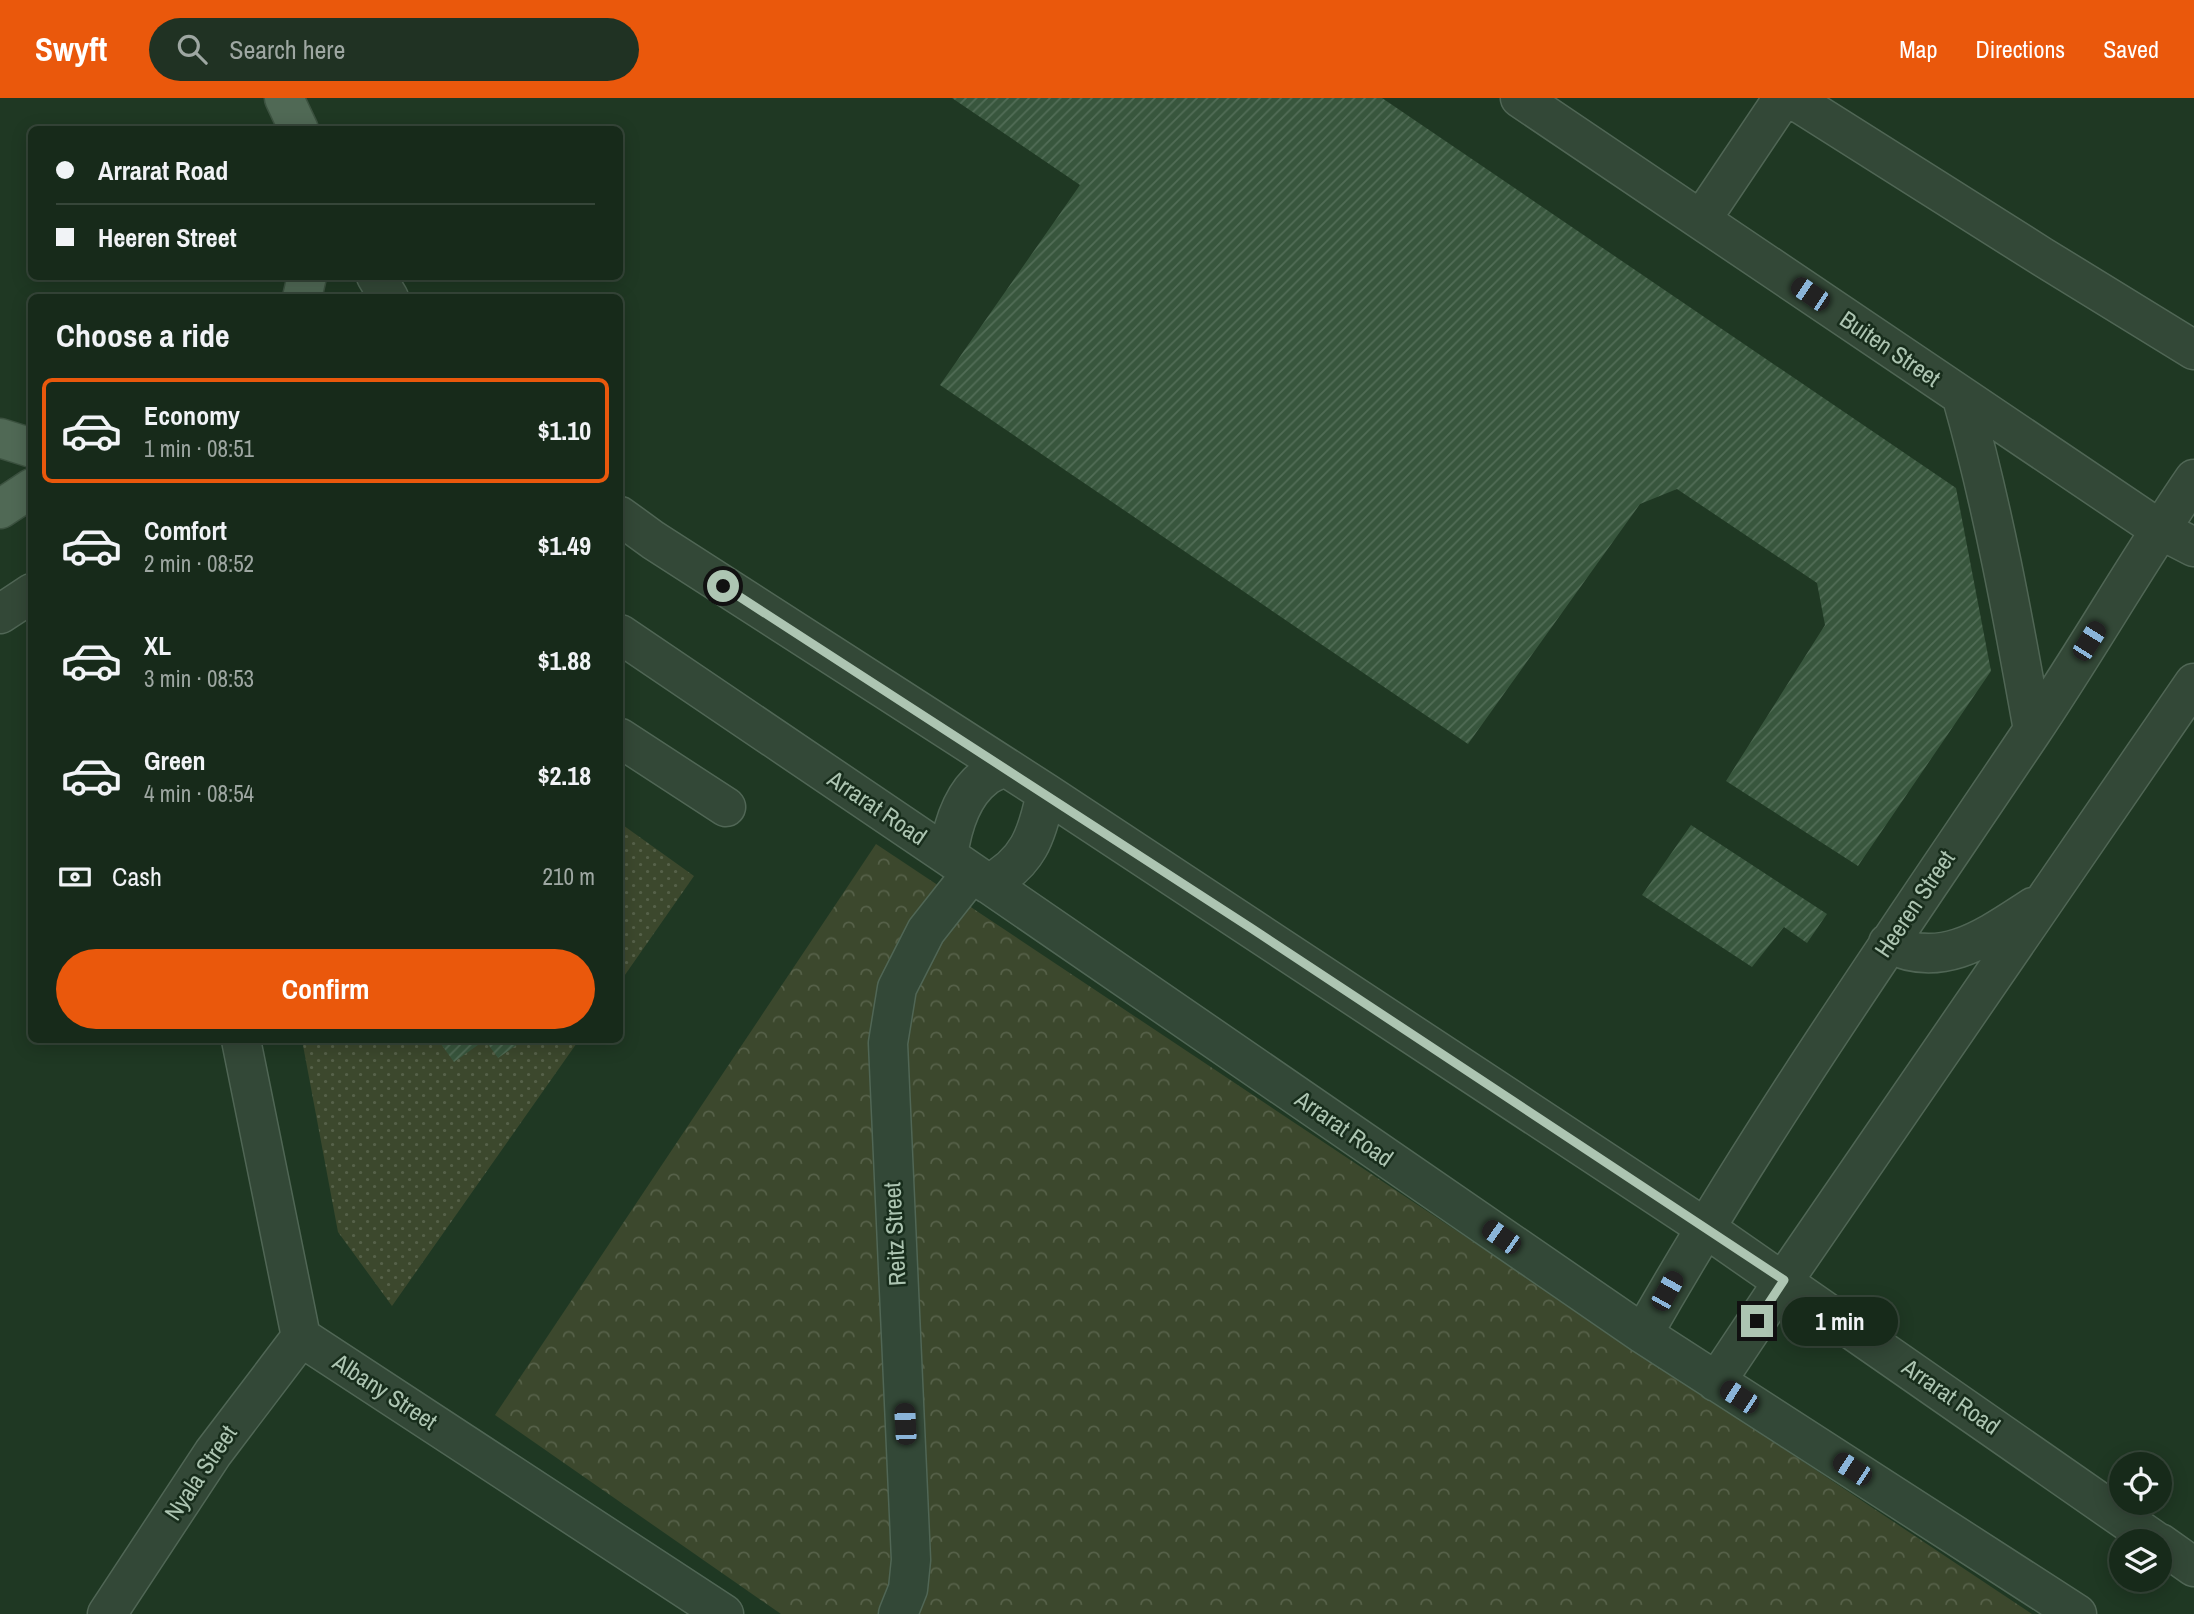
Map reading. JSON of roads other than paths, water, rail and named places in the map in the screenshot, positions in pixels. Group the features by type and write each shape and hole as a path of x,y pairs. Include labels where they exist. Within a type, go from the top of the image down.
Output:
{"main road":[{"path":"0,438 28,446"},
{"path":"0,509 28,491"}],"street":[{"name":"Buiten Street","path":"1520,98 1962,398 2159,529 2194,547"},
{"path":"1701,220 1783,98"},
{"path":"1791,98 2194,350"},
{"path":"1962,398 1983,470 2005,570 2033,730"},
{"name":"Heeren Street","path":"1643,1334 1704,1227 1888,943 2033,730 2159,529 2194,479"},
{"name":"Arrarat Road","path":"623,518 665,548 1046,793 1784,1280 2139,1529"},
{"path":"0,614 28,596"},
{"name":"Arrarat Road","path":"623,636 1643,1334 2077,1614"},
{"path":"1716,1382 2194,683"},
{"path":"623,740 726,807"},
{"path":"1005,767 985,776 965,802 957,818 969,871 1014,867 1027,852 1034,837 1046,793"},
{"name":"Reitz Street","path":"898,1614 908,1589 911,1560 888,1043 897,988 926,931 969,871"},
{"path":"1888,943 1921,954 1938,954 1959,949 1981,939 2047,898"},
{"path":"242,1043 301,1337"},
{"name":"Nyala Street","path":"107,1614 220,1443 301,1337"},
{"name":"Albany Street","path":"301,1337 724,1614"},
{"name":"Arrarat Road","path":"2172,1552 2194,1567"}]}
